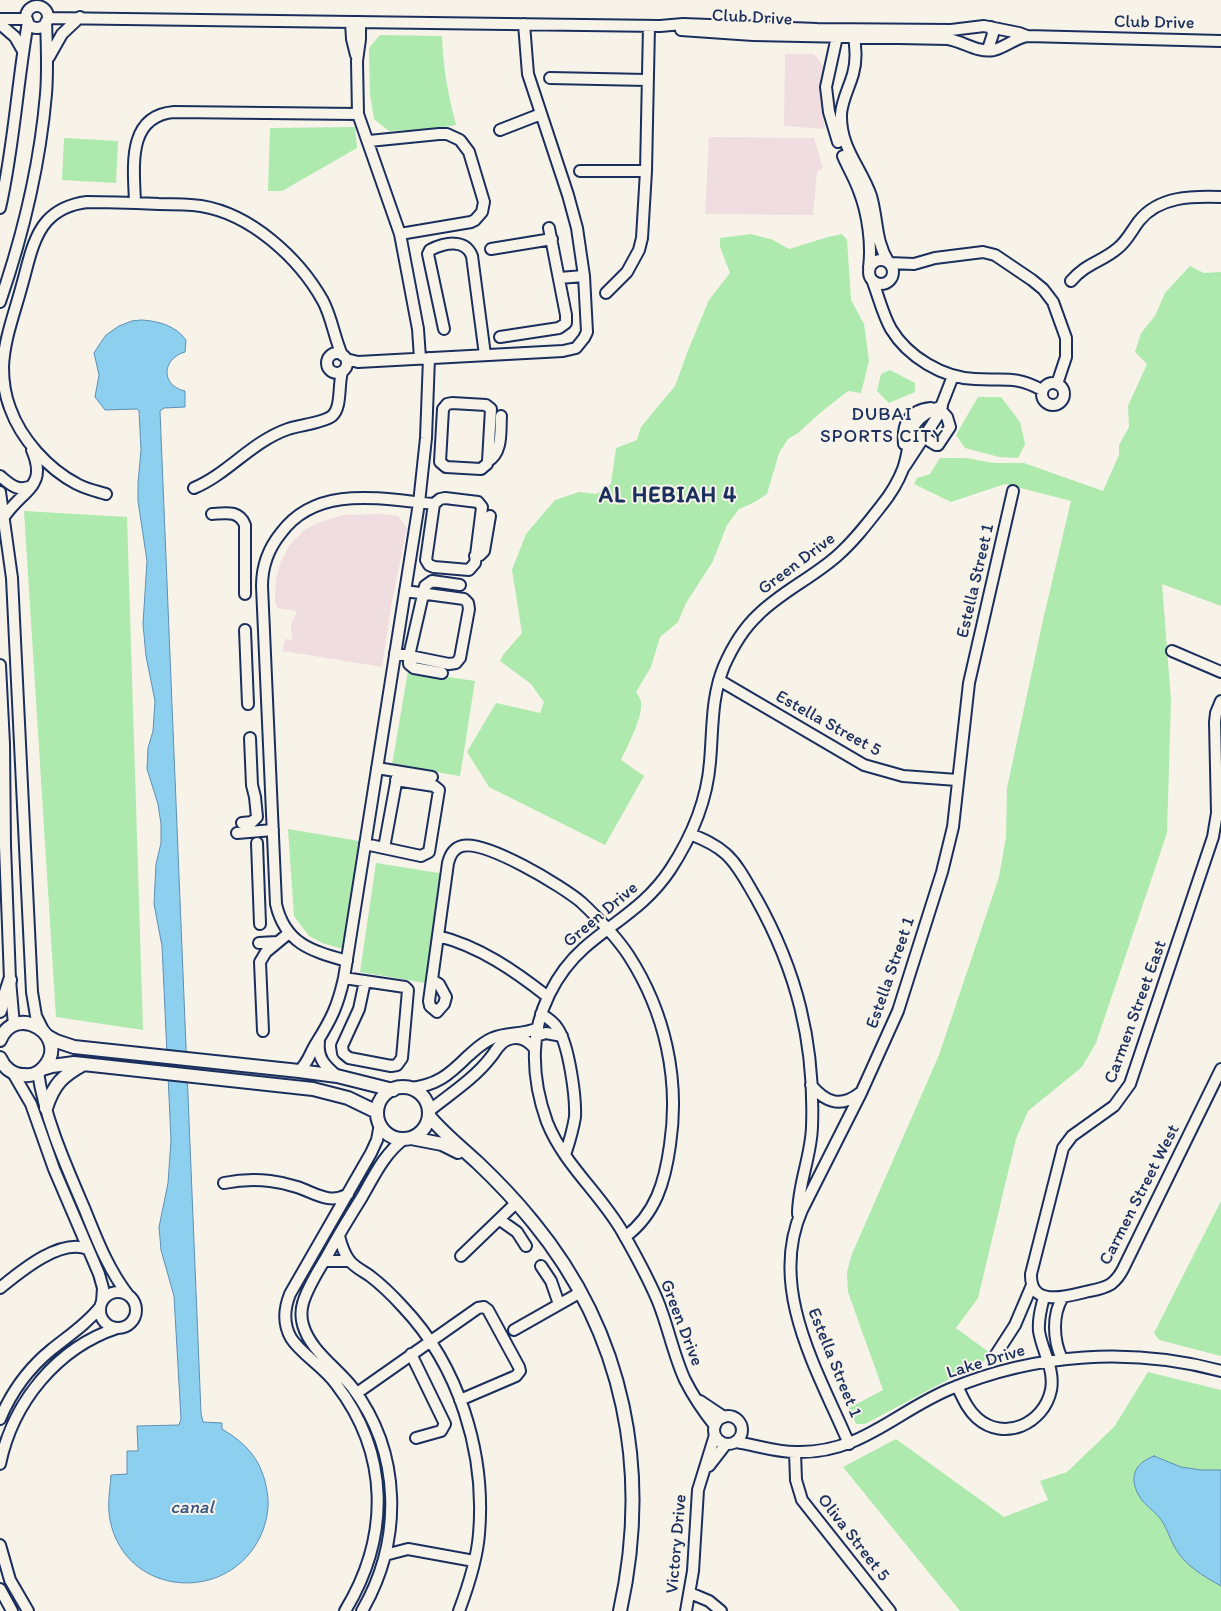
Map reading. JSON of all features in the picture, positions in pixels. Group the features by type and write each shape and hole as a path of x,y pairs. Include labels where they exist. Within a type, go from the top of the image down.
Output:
{"main road":[{"path":"0,1011 10,980"},
{"path":"5,1032 20,1023 32,1024 45,1033 74,1047 337,1076 393,1090 409,1088 425,1099 429,1114 445,1134 478,1163 516,1202 550,1244 581,1292 603,1339 613,1366 624,1411 633,1482 633,1524 628,1574 620,1611"},
{"path":"40,1070 50,1057 51,1050 45,1033"},
{"path":"1,1061 13,1073 26,1076 40,1070 65,1064 85,1064 325,1091 353,1100 378,1118 390,1135 442,1144 478,1163"},
{"path":"46,1108 58,1082 67,1073 85,1064"},
{"path":"378,1118 382,1099 393,1090"},
{"path":"407,1139 423,1130 429,1114"}],"street":[{"path":"0,18 28,13 41,4 46,12 47,20 48,63 42,122 33,177 14,258 0,302"},
{"path":"28,13 34,27 41,27 47,20"},
{"path":"0,208 12,148 28,13"},
{"path":"48,63 53,48 62,34 80,17"},
{"name":"Club Drive","path":"47,20 80,17 660,26 701,32 837,33 954,40 973,49 988,51 1003,47 1027,36"},
{"path":"299,1071 309,1060 315,1045 334,1014 344,978 419,503 427,410 425,358 400,234 358,114 357,61 360,39 356,22"},
{"path":"0,24 15,37 23,51"},
{"path":"341,363 562,351 576,348 584,338 587,332 584,276 572,209 562,173 528,74 524,24"},
{"path":"606,293 627,272 639,250 644,225 649,26"},
{"path":"989,46 993,34 991,27"},
{"name":"Club Drive","path":"854,34 991,27 1027,36 1221,41"},
{"path":"837,33 828,74 827,99 839,146 859,190 865,209 870,251 869,276 874,282 892,330 904,346 926,363 953,376 973,379 1014,379 1042,390"},
{"path":"854,34 856,50 855,67 842,105 842,130 850,158 862,176 871,197 878,238 888,263 893,269 884,296 884,311"},
{"path":"948,40 957,38 977,45 989,46 1015,40"},
{"path":"550,78 647,80"},
{"path":"135,203 134,157 138,139 146,125 158,116 174,112 358,114"},
{"path":"500,130 541,114"},
{"path":"369,141 447,134 460,140 469,152 484,202 484,207 479,216 471,222 400,234"},
{"path":"580,171 646,171"},
{"path":"1071,281 1084,268 1119,247 1128,238 1140,220 1159,205 1181,198 1197,196 1221,197"},
{"path":"4,517 14,503 33,486 37,479 38,467 28,442 10,407 5,388 3,369 9,331 39,232 54,214 75,203 184,204 207,207 229,214 258,232 286,255 311,282 328,311 341,363 339,404 332,416 273,435 247,451 219,475 194,488"},
{"path":"500,337 560,328 567,319 550,228"},
{"path":"491,250 552,239"},
{"path":"444,329 428,254 434,248 459,244 468,249 472,256 485,355"},
{"path":"869,268 877,260 888,263 914,264 936,258 983,252 1000,258 1038,285 1053,302 1066,338 1066,357 1057,384"},
{"path":"874,282 881,285 890,281 914,264"},
{"path":"559,278 584,276"},
{"name":"Green Drive","path":"715,1430 683,1374 656,1298 625,1237 565,1155 552,1133 543,1110 538,1088 535,1048 541,1014 560,976 574,957 634,910 656,888 671,868 690,834 707,786 712,715 719,680 730,653 757,615 821,569 858,536 888,496 924,438 941,408 953,376"},
{"path":"1048,384 1057,384 1064,394 1061,402 1051,406 1045,403 1042,399 1042,390 1048,384"},
{"path":"424,462 441,464 446,467 478,470 485,467 488,461 491,412 489,407 447,404 443,410 441,464"},
{"path":"941,408 947,417 950,427 941,442 936,445 912,430 922,416 941,408"},
{"path":"906,456 903,437 904,426 909,417 921,409 941,408"},
{"path":"427,410 443,410"},
{"path":"488,461 496,456 498,451 501,416"},
{"name":"Green Drive","path":"903,469 912,430"},
{"path":"28,442 49,464 67,478 84,487 106,494"},
{"path":"0,476 18,488 25,489 33,486"},
{"name":"Estella Street 1","path":"849,1444 807,1346 793,1302 790,1257 798,1220 861,1092 898,1011 948,850 953,827 969,683 1013,491"},
{"path":"0,492 10,553 14,596 20,776 32,1000 36,1016 45,1033"},
{"path":"347,960 310,949 296,940 282,922 276,904 262,576 268,552 285,527 310,508 341,498 434,504"},
{"path":"445,498 476,502 481,505 474,566 465,571 432,566 428,563 426,555 434,504 440,499 445,498"},
{"path":"212,514 234,513 244,521 246,529 245,594"},
{"path":"476,556 484,551 490,516"},
{"path":"411,553 426,555"},
{"path":"245,576 262,576"},
{"path":"442,673 414,668 409,664 409,656 422,593 427,584 432,581 460,585"},
{"path":"395,653 453,664 460,658 469,609 468,603 464,600 405,591"},
{"path":"245,630 248,704"},
{"path":"246,646 265,645"},
{"path":"1172,651 1181,660 1221,672"},
{"path":"0,665 10,980 5,1032"},
{"name":"Estella Street 5","path":"719,680 840,753 864,765 903,776 957,780"},
{"name":"Carmen Street East","path":"995,1356 1015,1325 1032,1285 1031,1274 1063,1148 1072,1136 1114,1106 1130,1084 1213,837 1216,820 1215,722 1216,713 1221,701"},
{"path":"250,738 252,785 257,817 252,822 239,828 273,830"},
{"path":"4,744 8,770 12,774 20,776"},
{"path":"365,844 421,856 427,854 430,849 439,790 434,786 397,776 377,768"},
{"path":"397,776 432,777"},
{"path":"384,848 397,776"},
{"path":"255,795 271,794"},
{"path":"690,834 718,848 734,862 772,926 789,967 796,990 808,1048 811,1085 811,1141 799,1198 798,1220"},
{"path":"257,843 260,924"},
{"path":"432,980 450,858 455,850 465,846 495,854 536,873 576,898 608,930 629,956 646,987 663,1030 671,1062 672,1133 670,1151 658,1195 645,1219 625,1237"},
{"path":"258,862 274,861"},
{"path":"263,1030 260,962 266,952 289,933"},
{"path":"438,936 457,941 483,954 518,974 548,997"},
{"path":"258,943 278,942"},
{"path":"344,978 365,981 405,987 408,992 402,1058 394,1066 349,1058 343,1053 343,1043 359,1009 365,981"},
{"path":"541,1014 554,1023 562,1036 566,1048 573,1091 574,1123 565,1155"},
{"path":"409,1088 424,1087 436,1082 450,1073 492,1038 529,1032 562,1036"},
{"path":"321,1036 318,1049 319,1055 322,1061 337,1076"},
{"path":"429,1114 485,1064 498,1046 508,1040 520,1038 527,1040 535,1048"},
{"path":"473,1052 481,1056 485,1064"},
{"name":"Carmen Street West","path":"1044,1296 1057,1298 1104,1287 1112,1283 1120,1274 1221,1069"},
{"path":"0,1464 9,1434 17,1416 40,1382 69,1353 96,1336 127,1325 134,1316 135,1305 116,1278 65,1160 46,1108 40,1070"},
{"path":"13,1073 31,1104 54,1169 101,1281 101,1304 104,1321 117,1328"},
{"path":"811,1085 820,1096 833,1102 847,1101 861,1092"},
{"path":"345,1611 364,1577 374,1542 378,1505 375,1468 365,1433 348,1400 329,1375 297,1346 288,1332 285,1318 290,1294 375,1146 379,1132 378,1118"},
{"path":"552,1133 566,1129 574,1123"},
{"path":"362,1611 379,1576 386,1554 390,1532 392,1499 389,1467 378,1433 356,1393 311,1341 302,1321 303,1300 384,1159 407,1139"},
{"path":"224,1183 238,1180 269,1181 296,1187 320,1197 335,1199 349,1194"},
{"path":"320,1197 330,1208 332,1222"},
{"path":"461,1256 500,1220 516,1202"},
{"path":"500,1220 517,1232 526,1246"},
{"path":"63,1249 70,1242 78,1228"},
{"path":"339,1236 350,1262"},
{"path":"0,1288 39,1260 63,1249 78,1246 88,1249"},
{"path":"325,1260 350,1262 393,1296 418,1324 430,1341 444,1364 460,1400 473,1445 480,1486 479,1536 474,1561 459,1611"},
{"path":"541,1266 552,1281 559,1304"},
{"path":"957,1386 970,1411 985,1424 1003,1430 1021,1427 1036,1416 1048,1400 1052,1380 1039,1330 1044,1296 1038,1293 1032,1285"},
{"path":"514,1330 581,1292"},
{"path":"0,1419 12,1395 36,1364 84,1325 111,1294 123,1293 129,1296"},
{"path":"1062,1359 1056,1342 1056,1314 1063,1296"},
{"path":"356,1393 478,1308 484,1307 488,1310 519,1367 519,1373 460,1400"},
{"path":"411,1354 445,1424 441,1431 416,1438"},
{"name":"Lake Drive","path":"731,1443 795,1452 832,1450 849,1444 914,1407 957,1386 1009,1370 1062,1359 1121,1356 1150,1358 1178,1361 1221,1371"},
{"name":"Green Drive","path":"694,1395 724,1417"},
{"path":"729,1416 738,1420 742,1429 742,1434 731,1443 718,1439 715,1430 720,1419 729,1416"},
{"name":"Lake Drive","path":"742,1429 773,1450"},
{"name":"Victory Drive","path":"686,1611 693,1571 697,1498 715,1430"},
{"name":"Victory Drive","path":"701,1480 716,1454 731,1443"},
{"name":"Oliva Street 5","path":"795,1452 796,1480 802,1500 890,1611"},
{"path":"390,1532 401,1545 408,1549 474,1561"},
{"path":"0,1545 10,1580 28,1611"},
{"path":"386,1554 408,1549"},
{"path":"0,1589 12,1611"},
{"path":"690,1594 709,1601 721,1611"}],"shaded area":[{"path":"785,54 814,54 824,67 820,90 825,129 784,126"},
{"path":"709,137 814,138 823,168 817,172 813,215 705,214"},
{"path":"382,514 398,516 407,528 391,607 382,667 283,651 285,639 292,640 291,625 297,611 278,608 275,602 276,580 280,563 289,546 303,531 317,523 343,515"}],"green space":[{"path":"380,35 442,36 446,81 456,125 434,129 389,131 374,119 370,95 369,48"},
{"path":"355,127 357,148 282,191 268,191 270,128"},
{"path":"64,138 118,141 116,183 62,180"},
{"path":"751,234 773,240 789,249 842,234 847,240 851,300 864,324 869,361 861,393 848,391 798,433 788,439 779,453 767,494 739,509 727,525 713,561 686,603 678,622 660,637 651,667 636,692 641,702 640,716 621,760 644,776 605,845 489,787 467,752 496,703 540,713 544,702 531,684 500,661 522,633 512,570 526,534 555,500 579,492 596,494 611,484 616,448 637,440 641,427 675,386 709,300 730,273 720,247 720,238"},
{"path":"1190,266 1204,273 1221,272 1221,606 1162,584 1171,700 1167,833 1096,1043 1082,1067 1028,1111 1016,1139 978,1298 956,1328 990,1353 981,1365 953,1377 865,1424 856,1424 849,1408 883,1390 848,1292 847,1272 852,1254 939,1055 999,877 1006,837 1007,788 1071,501 1005,484 951,502 914,484 917,478 930,474 940,458 966,458 993,463 1024,463 1103,491 1119,455 1119,445 1129,427 1128,406 1147,364 1135,352 1141,333 1155,316 1165,293"},
{"path":"890,370 915,383 915,392 889,403 877,391 881,374"},
{"path":"978,397 1001,397 1020,422 1025,444 1018,458 999,457 965,448 956,435"},
{"path":"24,511 127,517 143,1030 56,1017"},
{"path":"408,671 475,681 460,776 392,765"},
{"path":"288,829 359,841 343,949 322,943 309,936 294,916"},
{"path":"376,863 445,874 425,983 360,972"},
{"path":"1221,1201 1221,1356 1159,1340 1154,1333"},
{"path":"1148,1372 1221,1390 1221,1611 960,1611 843,1467 896,1439 1004,1517 1048,1500 1040,1481 1067,1472 1114,1427"}],"water":[{"name":"canal","path":"142,320 167,325 186,340 185,352 177,355 172,360 167,372 172,384 185,391 185,407 164,408 160,411 201,1413 203,1422 222,1423 222,1429 239,1441 252,1454 265,1480 268,1502 266,1519 261,1535 246,1558 226,1573 203,1581 179,1583 156,1577 135,1565 119,1546 110,1520 109,1509 111,1475 127,1474 127,1451 138,1451 137,1426 179,1425 181,1419 174,1296 161,1250 159,1227 168,1183 171,1140 162,946 154,904 156,864 161,843 161,824 158,804 147,769 148,748 153,731 155,701 146,656 143,624 147,561 138,501 141,450 139,411 137,409 105,410 95,397 99,375 94,353 106,335 119,326 132,321"},
{"path":"1154,1456 1181,1467 1221,1470 1221,1586 1201,1574 1183,1559 1174,1546 1162,1521 1143,1502 1137,1492 1134,1479 1137,1468 1141,1463"}],"district":[{"name":"DUBAI SPORTS CITY","path":"882,426"},
{"name":"AL HEBIAH 4","path":"668,496"}]}
